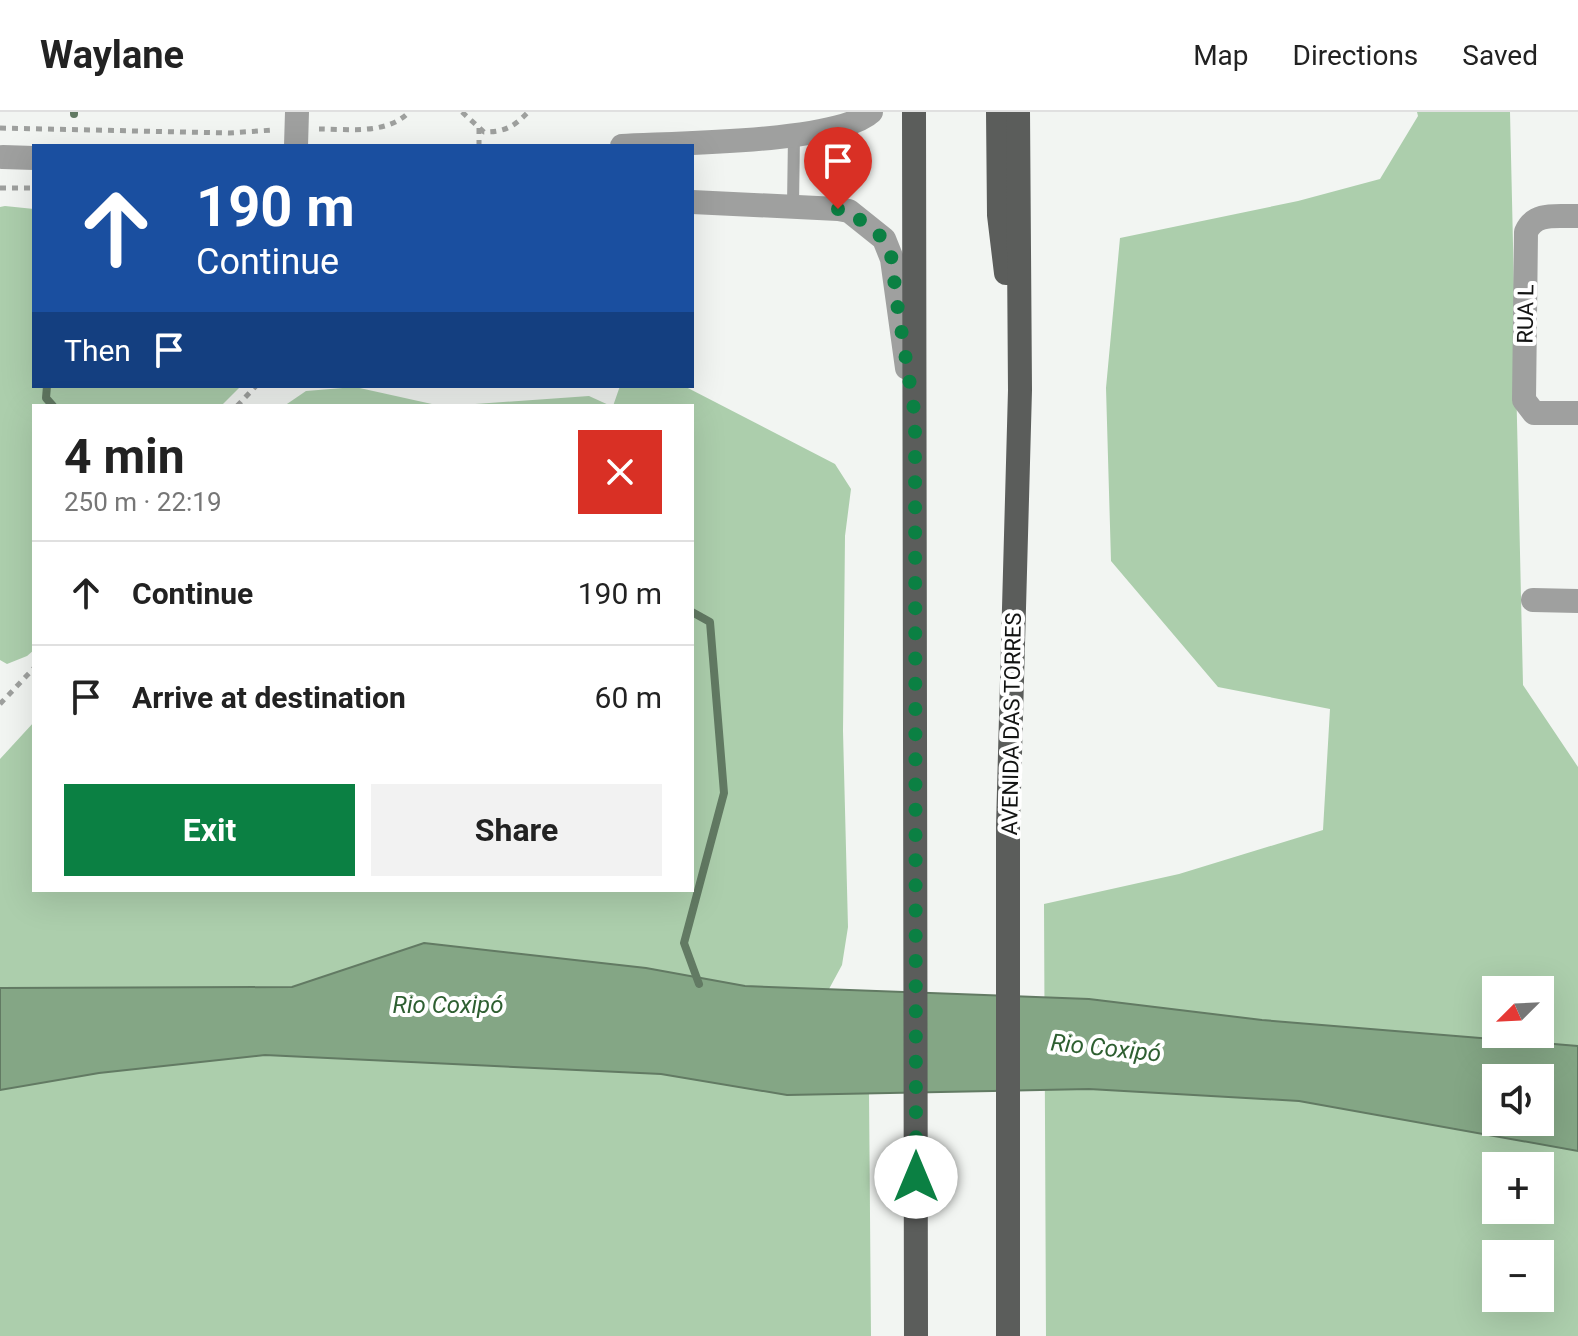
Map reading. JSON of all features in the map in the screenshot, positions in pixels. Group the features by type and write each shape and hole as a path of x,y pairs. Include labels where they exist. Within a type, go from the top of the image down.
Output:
{"main road":[{"path":"914,112 916,1336"},
{"path":"998,112 999,215 1020,390"},
{"name":"AVENIDA DAS TORRES","path":"1008,1336 1008,826 1020,390 1018,112"}],"street":[{"path":"656,144 794,136 841,127 871,112"},
{"path":"1,158 32,158"},
{"path":"694,202 793,205 849,211 884,239 892,259 915,416"},
{"name":"RUA L","path":"1578,216 1539,217 1530,223 1526,232 1524,400 1534,413 1578,413"},
{"path":"1533,600 1578,601"}],"lane":[{"path":"793,205 794,136"}],"path":[{"path":"0,128 229,133 379,127 393,125 409,112"},
{"path":"462,112 484,132 501,132 516,125 528,112"},
{"path":"479,128 479,144"},
{"path":"57,130 57,138"},
{"path":"0,188 32,188"},
{"path":"239,404 254,388"},
{"path":"0,704 32,670"}],"shaded area":[{"path":"1417,112 1510,112 1523,685 1578,767 1578,1336 1046,1336 1044,904 1179,874 1323,830 1330,709 1218,687 1111,561 1106,388 1120,238 1298,201 1380,179 1418,116"},
{"path":"0,207 32,209 32,388 239,388 223,404 32,404 32,652 7,664 0,660"},
{"path":"360,388 432,404 287,404 306,391"},
{"path":"619,388 688,388 835,464 851,489 845,536 843,731 848,927 842,965 829,989 745,986 424,943 292,987 0,988 0,759 32,724 32,892 694,892 694,404 614,404"},
{"path":"589,396 607,404 475,404"},
{"path":"265,1055 661,1074 787,1095 869,1093 871,1336 0,1336 0,1090 99,1073"}],"water":[{"name":"Rio Coxipó","path":"424,943 646,968 745,986 1089,999 1262,1020 1482,1038 1482,1048 1554,1048 1554,1044 1578,1046 1578,1151 1494,1136 1554,1136 1554,1064 1482,1064 1482,1134 1299,1101 1089,1089 787,1095 661,1074 265,1055 99,1073 0,1090 0,988 292,987"}],"waterway":[{"path":"47,388 46,398 51,404"},
{"path":"694,613 710,622 724,793 684,943 699,984"}],"route":[{"path":"838,209 849,211 884,239 892,259 915,416 916,1177"}]}
